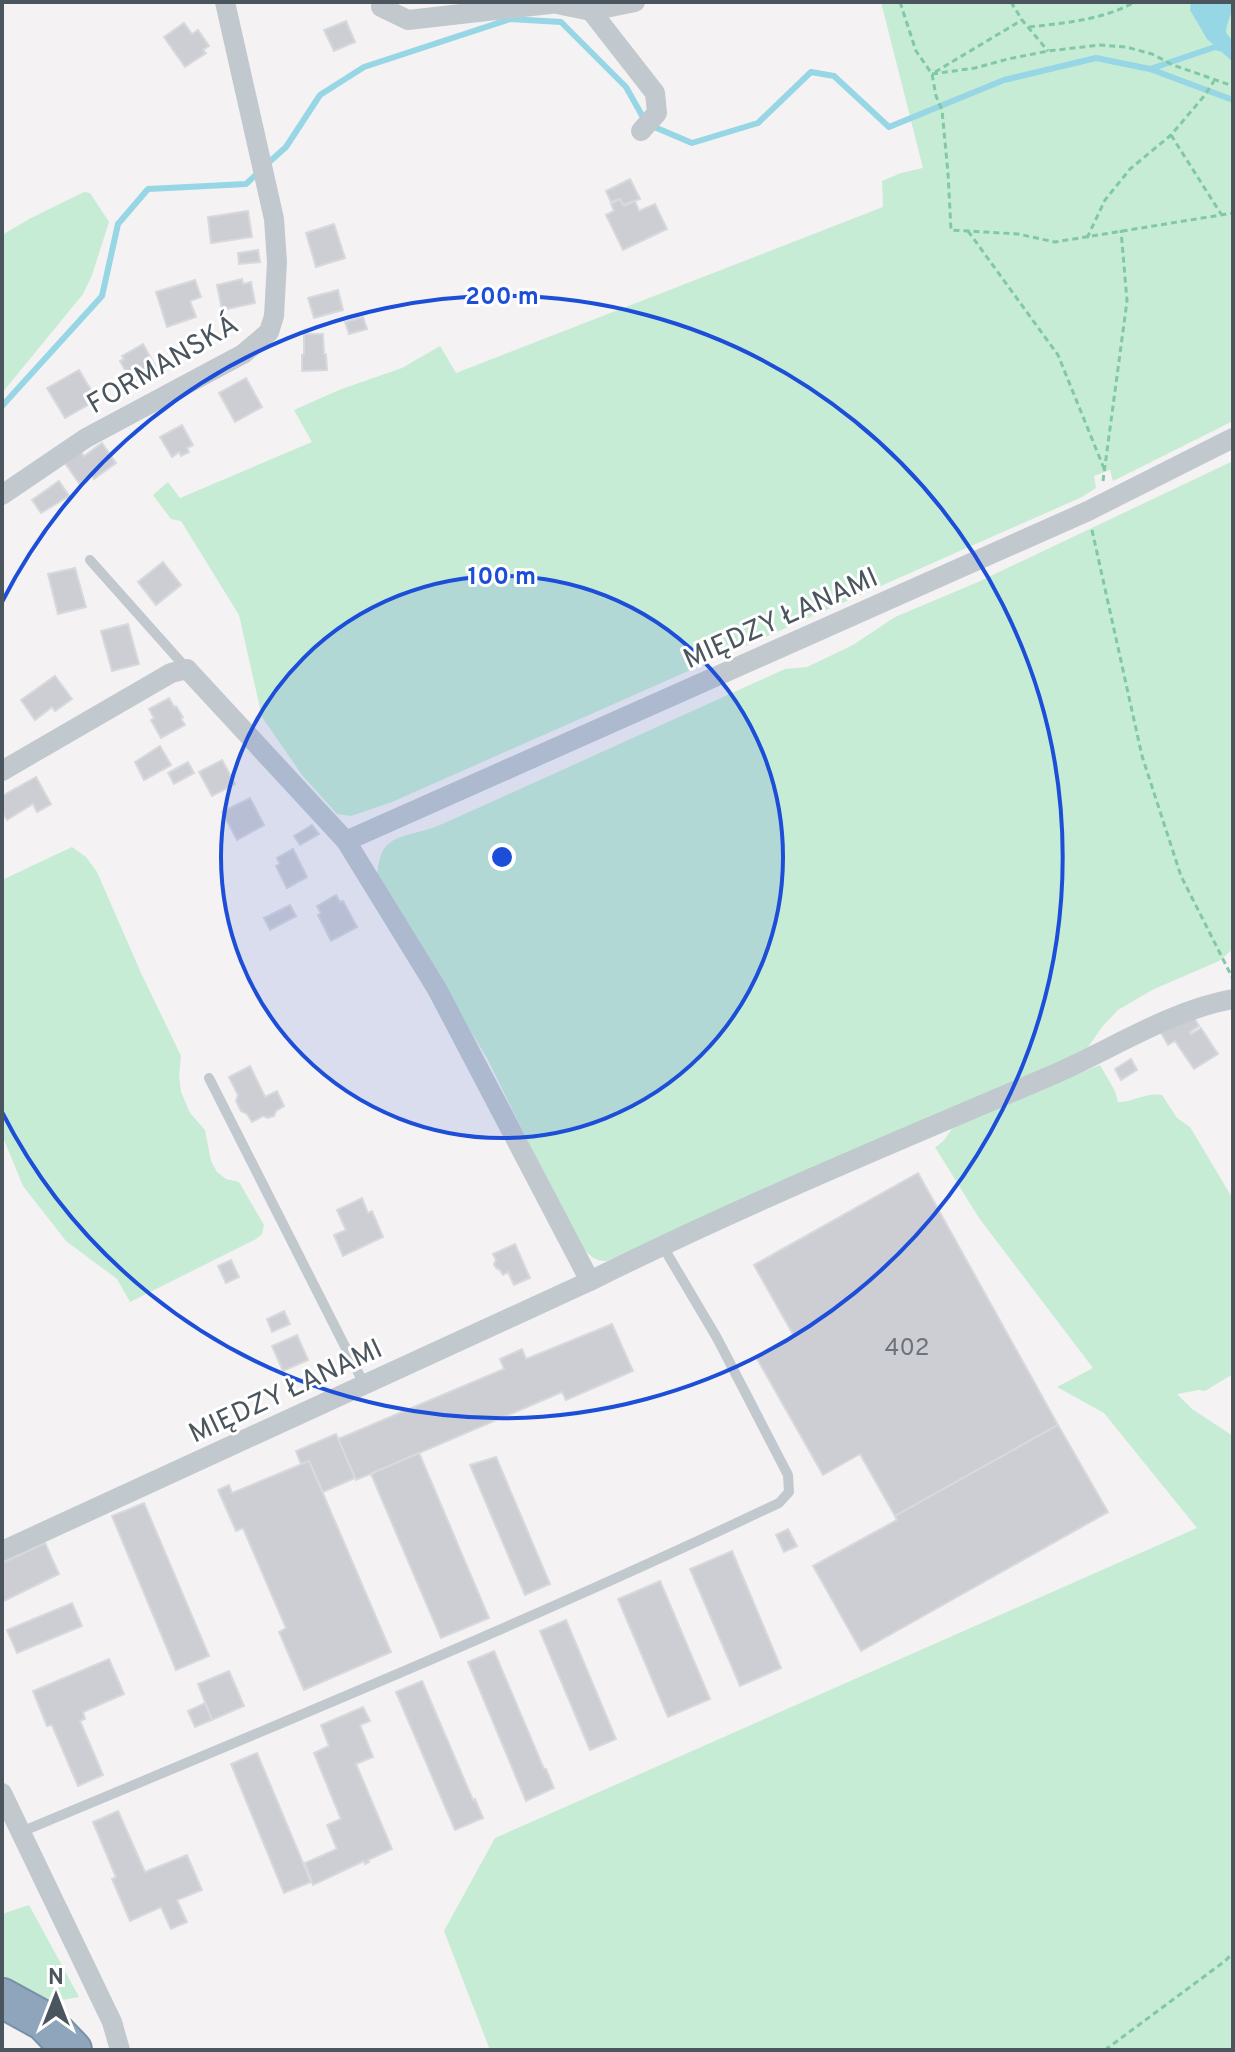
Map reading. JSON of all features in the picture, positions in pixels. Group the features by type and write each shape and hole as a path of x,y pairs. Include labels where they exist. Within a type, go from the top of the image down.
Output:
{"highway":[{"path":"2,1998 44,2021 72,2050"}],"street":[{"name":"FORMANSKÁ","path":"2,495 86,438 243,354 269,332 274,316 277,262 274,219 225,2"},
{"path":"381,7 408,20 548,3 591,11 635,2"},
{"path":"591,11 655,93 657,113 641,131"},
{"name":"MIĘDZY ŁANAMI","path":"346,841 1094,508 1233,438"},
{"path":"2,771 171,673 187,669 346,841 437,989 590,1281"},
{"name":"MIĘDZY ŁANAMI","path":"2,1551 662,1245 1087,1060 1164,1021 1207,1004 1233,999"},
{"path":"2,1793 112,2022 120,2050"}],"lane":[{"path":"90,560 187,669"},
{"path":"209,1078 364,1384"},
{"path":"21,1832 404,1672 644,1567 779,1503 789,1492 788,1475 717,1338 662,1245"}],"path":[{"path":"900,2 916,51 932,74 942,110 951,230 1018,234 1055,242 1233,213"},
{"path":"1011,2 1048,51"},
{"path":"1029,27 1076,22 1119,11 1135,2"},
{"path":"932,74 1022,20"},
{"path":"932,74 975,68 1048,51 1100,45 1126,47 1152,54 1173,65 1233,86"},
{"path":"1087,238 1105,200 1130,169 1171,135 1215,81"},
{"path":"1171,135 1221,214"},
{"path":"1121,230 1127,301 1105,471 1094,508 1142,756 1181,876 1233,980"},
{"path":"968,231 1058,355 1105,471"},
{"path":"1105,2050 1233,1953"}],"green space":[{"path":"881,2 1233,2 1233,421 1113,481 1110,470 1094,476 1096,488 1082,497 392,802 351,816 337,814 302,775 262,717 239,615 181,521 171,519 153,495 168,482 180,498 312,442 294,410 402,368 440,346 456,373 883,207 882,181 923,168"},
{"path":"84,192 90,193 109,222 92,275 83,294 2,393 2,235"},
{"path":"1233,461 1233,949 1219,961 1152,990 1118,1010 1084,1053 670,1235 607,1261 592,1257 575,1238 487,1058 377,879 384,848 396,839 456,818 785,669 807,667 853,645 895,617 978,582"},
{"path":"72,847 86,857 97,872 181,1056 181,1092 190,1113 205,1130 211,1161 217,1172 226,1179 239,1182 264,1225 262,1234 256,1239 130,1302 117,1279 66,1241 23,1186 2,1135 2,880"},
{"path":"1100,1065 1118,1102 1162,1095 1177,1118 1190,1127 1233,1199 1233,1374 1205,1391 1177,1394 1192,1409 1233,1436 1233,2050 490,2050 444,1931 495,1838 1197,1528 1104,1413 1057,1387 1093,1368 979,1218 935,1147 945,1139 955,1123"},
{"path":"29,1905 79,1997 52,2002 2,1983 2,1914"}],"water":[{"path":"1191,2 1233,2 1226,33 1233,41 1233,62 1207,39 1190,10"}],"building":[{"path":"346,21 355,42 334,51 324,30"},
{"path":"184,23 192,34 198,30 209,46 203,50 206,53 185,67 164,37"},
{"path":"630,179 640,199 623,205 620,199 611,202 606,191"},
{"path":"620,199 624,206 635,201 639,211 655,204 667,229 623,250 606,215 614,211 611,204"},
{"path":"248,211 252,237 211,243 208,217"},
{"path":"334,224 345,258 316,267 306,233"},
{"path":"258,250 260,262 239,264 238,253"},
{"path":"242,279 243,284 251,282 255,303 222,310 217,285"},
{"path":"195,280 201,297 190,301 196,317 167,327 156,292"},
{"path":"338,290 343,310 314,318 308,298"},
{"path":"363,317 367,329 349,334 345,322"},
{"path":"304,334 323,334 327,370 302,371"},
{"path":"143,344 157,369 137,380 134,376 130,379 120,361 124,359 122,356"},
{"path":"79,370 97,400 65,418 47,388"},
{"path":"246,378 262,407 235,422 219,393"},
{"path":"182,425 193,445 187,448 189,452 181,456 179,452 172,457 160,437"},
{"path":"102,443 116,463 94,479 92,475 80,483 81,486 65,463 81,452 84,456"},
{"path":"59,481 69,496 41,513 32,500"},
{"path":"163,562 181,585 156,605 138,582"},
{"path":"75,568 86,607 58,614 48,574"},
{"path":"128,624 139,664 112,671 101,631"},
{"path":"55,676 72,699 55,711 52,707 35,720 21,700"},
{"path":"169,698 185,725 161,738 149,709"},
{"path":"160,746 171,765 144,780 135,762"},
{"path":"222,760 235,784 212,796 199,772"},
{"path":"188,762 194,773 174,784 168,773"},
{"path":"36,777 51,804 37,812 33,804 7,820 2,812 2,796"},
{"path":"250,798 264,825 237,840 222,812"},
{"path":"312,825 319,834 300,845 294,836"},
{"path":"293,849 307,877 287,888 276,866 280,864 277,858"},
{"path":"336,895 340,902 343,901 357,927 331,941 318,915 321,913 317,906"},
{"path":"290,905 296,916 270,930 264,918"},
{"path":"1191,1013 1199,1026 1191,1034 1201,1028 1218,1054 1194,1069 1175,1041 1168,1045 1160,1031"},
{"path":"1131,1059 1137,1070 1121,1080 1115,1069"},
{"path":"250,1066 265,1097 277,1091 284,1106 274,1116 263,1116 252,1122 241,1111 236,1101 238,1095 229,1077"},
{"path":"918,1173 1058,1425 895,1516 860,1454 823,1475 756,1357 794,1336 754,1265"},
{"path":"362,1198 368,1213 372,1211 383,1237 343,1256 334,1235 346,1230 337,1210"},
{"path":"515,1244 530,1278 514,1285 508,1272 503,1275 496,1268 493,1254"},
{"path":"231,1260 239,1277 226,1283 218,1266"},
{"path":"284,1311 290,1324 272,1332 267,1319"},
{"path":"612,1324 633,1371 566,1400 562,1392 356,1480 338,1439 504,1369 500,1359 522,1349 526,1359"},
{"path":"297,1335 308,1360 283,1371 272,1346"},
{"path":"1058,1425 1108,1512 861,1651 813,1566 897,1520 895,1516"},
{"path":"336,1434 355,1478 323,1492 309,1461 301,1464 296,1451"},
{"path":"419,1453 489,1618 441,1638 371,1474"},
{"path":"496,1457 550,1584 525,1595 470,1465"},
{"path":"309,1461 391,1652 304,1690 279,1632 286,1628 243,1528 236,1531 218,1490 229,1485 232,1493"},
{"path":"144,1503 209,1656 176,1670 112,1516"},
{"path":"788,1529 797,1546 784,1552 776,1535"},
{"path":"45,1543 59,1574 2,1602 2,1563"},
{"path":"732,1551 781,1668 740,1686 690,1569"},
{"path":"660,1581 710,1699 668,1717 618,1599"},
{"path":"72,1603 82,1626 17,1653 7,1630"},
{"path":"566,1620 616,1739 590,1750 540,1631"},
{"path":"494,1651 554,1788 526,1801 468,1662"},
{"path":"109,1659 124,1694 83,1712 85,1719 80,1721 103,1775 78,1786 52,1725 47,1726 33,1691"},
{"path":"229,1671 244,1706 212,1720 198,1684"},
{"path":"422,1681 483,1818 455,1830 396,1692"},
{"path":"205,1703 212,1720 195,1727 188,1711"},
{"path":"363,1707 370,1721 360,1725 373,1757 356,1764 392,1849 365,1864 364,1861 313,1885 305,1863 337,1849 327,1825 341,1819 314,1753 329,1746 321,1725"},
{"path":"257,1753 311,1882 284,1893 231,1764"},
{"path":"118,1811 145,1872 187,1855 202,1890 177,1900 187,1922 171,1929 161,1907 130,1921 93,1822"}],"waterway":[{"path":"267,164 286,147 320,95 364,67 510,19 561,22 626,87 644,119"},
{"path":"652,126 692,143 758,123 811,72 834,76 889,127 1004,80 1096,58 1150,69 1215,47 1233,51"},
{"path":"1150,69 1233,100"},
{"path":"2,406 102,296 118,224 148,189 246,184 259,172"}]}
